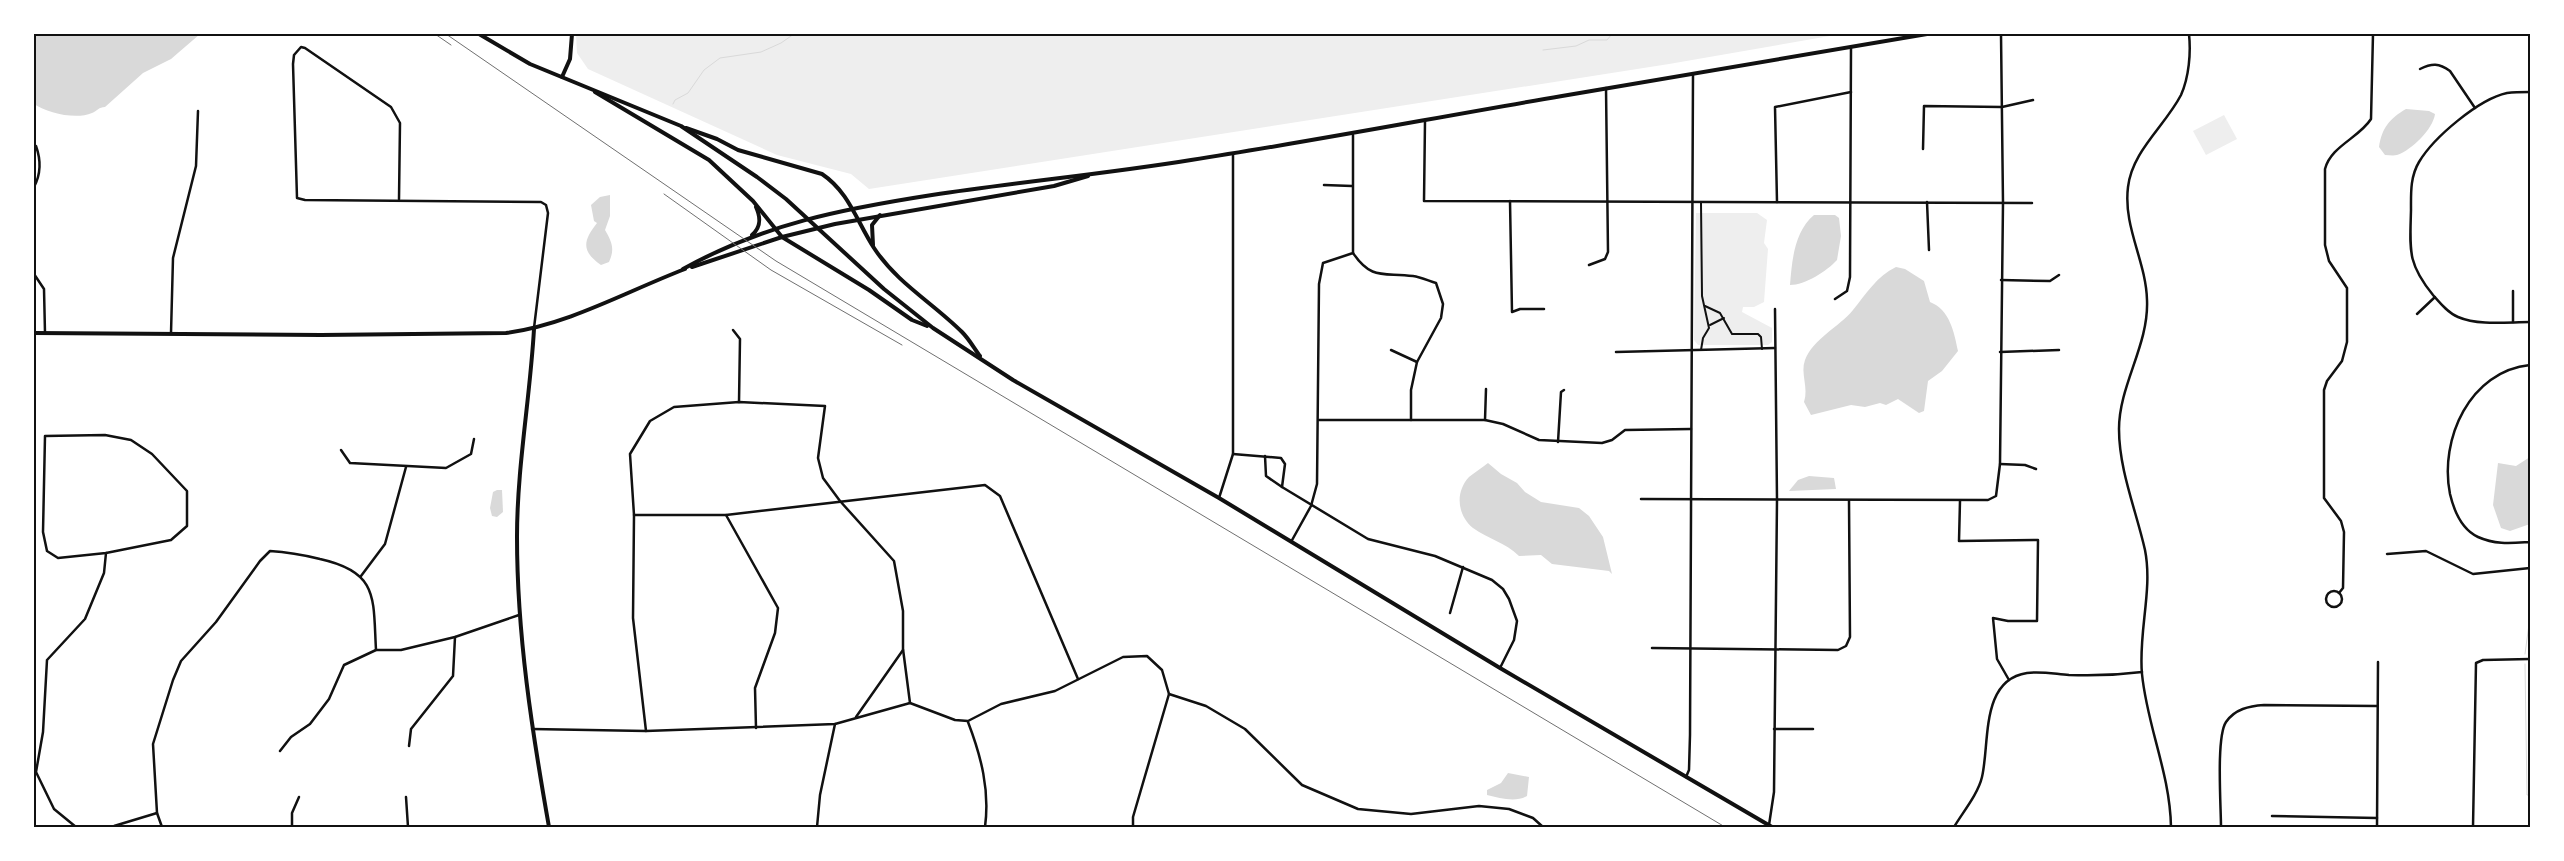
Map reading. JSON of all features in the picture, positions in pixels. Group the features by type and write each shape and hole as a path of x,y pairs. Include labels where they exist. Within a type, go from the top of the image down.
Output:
{"main road":[{"path":"479,34 530,64 717,139 738,150 822,174 833,182 852,208 873,247 892,271 962,332 983,360"},
{"path":"562,77 570,59 572,34"},
{"path":"34,333 402,335 506,333 534,329 578,315 683,269 726,246 751,236 795,221 852,208 1011,183 1234,154 1353,135 1606,88 1927,34"},
{"path":"584,85 697,151 721,169 753,201 782,237 869,290 912,320 933,328"},
{"path":"681,126 757,177 807,217 823,234 933,328 983,360 1219,498 1500,668 1771,826"},
{"path":"683,269 804,231 880,215 1054,186 1098,173"},
{"path":"751,236 757,231 760,218 753,201"},
{"path":"873,247 871,229 874,220 880,215"},
{"path":"534,329 524,415 518,508 519,615 532,729 549,827"}],"street":[{"path":"1641,499 1988,500 1996,496 2000,464 2003,203 2001,34"},
{"path":"2171,827 2168,784 2147,703 2142,672 2147,578 2145,552 2128,485 2119,428 2123,400 2147,316 2145,276 2128,214 2128,186 2134,165 2181,94 2187,71 2189,34"},
{"path":"2339,593 2343,588 2344,532 2341,521 2324,498 2324,390 2327,381 2342,361 2347,346 2347,288 2329,261 2325,245 2325,168 2328,160 2334,153 2364,130 2371,119 2373,34"},
{"path":"399,199 400,123 391,107 301,47 297,50 294,64 297,198 305,200 535,201 546,205 548,213 534,329"},
{"path":"1836,298 1847,291 1850,277 1851,47"},
{"path":"2420,69 2435,64 2445,67 2475,108"},
{"path":"1686,777 1689,770 1690,744 1693,73"},
{"path":"1589,265 1605,260 1608,252 1606,88"},
{"path":"1776,202 1775,107 1851,92"},
{"path":"2530,92 2507,93 2475,108 2445,131 2427,151 2418,164 2412,180 2410,253 2417,275 2435,297 2456,316 2468,320 2530,322"},
{"path":"1923,149 1924,106 2002,106 2033,100"},
{"path":"171,333 173,258 196,166 198,111"},
{"path":"1425,121 1424,202 2032,203"},
{"path":"1353,135 1353,252 1361,265 1380,275 1414,276 1436,283 1443,304 1441,318 1417,362 1411,390 1411,420"},
{"path":"34,188 39,178 39,155 36,146"},
{"path":"1219,498 1233,454 1234,154"},
{"path":"1324,186 1352,186"},
{"path":"1510,201 1512,312 1520,309 1544,309"},
{"path":"1701,202 1704,305 1709,325 1703,338 1701,350"},
{"path":"1927,202 1929,250"},
{"path":"1291,542 1311,506 1317,484 1319,284 1323,263 1353,252"},
{"path":"34,274 44,289 45,333"},
{"path":"2001,280 2050,281 2059,275"},
{"path":"2513,291 2513,322"},
{"path":"2417,314 2435,297"},
{"path":"1704,305 1724,318 1732,334 1758,334 1761,338 1762,349"},
{"path":"1771,826 1774,792 1777,500 1775,309"},
{"path":"1709,325 1724,318"},
{"path":"733,330 740,339 739,402"},
{"path":"1616,352 1775,348"},
{"path":"1391,350 1417,362"},
{"path":"2000,352 2059,350"},
{"path":"2530,365 2498,374 2484,384 2465,408 2454,430 2450,449 2448,479 2453,510 2461,522 2477,536 2501,544 2530,542"},
{"path":"1485,420 1486,389"},
{"path":"1558,442 1561,392 1564,390"},
{"path":"646,731 633,618 634,515 630,454 650,422 674,408 739,402 825,406 818,458 823,478 894,561 903,611 903,649 910,703"},
{"path":"1319,420 1485,420 1503,424 1539,440 1558,442 1602,443 1612,440 1625,430 1631,429 1691,429"},
{"path":"105,435 131,440 152,454 187,491 187,526 171,540 106,553 58,558 47,552 43,532 45,436 105,435"},
{"path":"341,450 350,463 446,468 471,454 474,439"},
{"path":"1233,454 1281,458 1285,464 1282,486"},
{"path":"1265,456 1266,476 1311,506 1368,539 1408,547 1463,567 1492,580 1503,589 1514,609 1517,620 1514,640 1500,668"},
{"path":"2000,464 2025,465 2036,469"},
{"path":"362,576 385,544 406,467"},
{"path":"634,515 726,515 840,500 985,486 1000,496 1078,679"},
{"path":"1652,648 1838,650 1846,646 1850,637 1849,500"},
{"path":"1960,500 1960,541 2038,540 2037,621 2008,622 1993,618 1997,659 2009,680"},
{"path":"726,515 778,608 775,633 755,688 756,728"},
{"path":"162,827 157,813 153,744 172,680 181,661 216,622 260,561 270,551 287,552 342,564 362,576 369,590 374,608 376,650"},
{"path":"2386,554 2426,551 2473,574 2530,568"},
{"path":"106,553 104,574 85,618 47,660 43,732 36,772 54,809 76,827 114,826 157,813"},
{"path":"1450,613 1463,567"},
{"path":"2329,593 2339,593 2342,598 2340,604 2333,607 2329,605 2326,598 2329,593"},
{"path":"280,751 291,737 312,721 329,699 344,665 376,650 401,650 455,637 519,615"},
{"path":"409,746 412,729 452,676 455,637"},
{"path":"855,719 903,649"},
{"path":"532,729 646,731 835,724 910,703 955,720 968,721 1001,704 1055,690 1123,657 1147,656 1162,670 1169,694 1133,816 1133,827"},
{"path":"2473,827 2476,663 2483,660 2530,659"},
{"path":"2377,827 2378,662"},
{"path":"1954,827 1982,779 1991,711 1997,692 2009,680 2024,673 2037,672 2107,676 2142,672"},
{"path":"1169,694 1206,706 1245,729 1302,785 1358,809 1411,814 1479,806 1509,809 1534,818 1542,827"},
{"path":"2221,827 2221,739 2225,723 2233,714 2248,706 2264,705 2377,706"},
{"path":"968,721 981,761 987,806 985,827"},
{"path":"817,827 820,795 835,724"},
{"path":"1774,729 1813,729"},
{"path":"292,827 292,813 299,797"},
{"path":"406,797 408,827"},
{"path":"2272,816 2377,818"}],"shaded area":[{"path":"34,34 200,34 171,59 143,73 105,107 85,115 70,116 54,113 34,104"},
{"path":"576,34 1841,34 1669,64 869,189 851,174 777,155 588,69 577,53"},
{"path":"2406,109 2429,111 2435,114 2426,132 2409,149 2397,155 2385,155 2379,147 2384,129 2395,116"},
{"path":"2224,115 2237,139 2206,155 2193,131"},
{"path":"610,195 610,216 605,230 611,242 612,253 609,262 601,265 590,255 586,246 589,235 597,223 594,221 591,205 600,197"},
{"path":"1696,213 1757,213 1767,220 1764,243 1768,249 1764,302 1754,307 1743,307 1742,312 1772,328 1772,342 1768,345 1698,345 1694,340"},
{"path":"1814,215 1835,215 1839,218 1841,236 1837,260 1828,269 1815,277 1802,283 1790,285 1793,257 1798,238 1807,222"},
{"path":"1896,267 1905,269 1924,281 1930,302 1942,310 1950,322 1958,351 1942,371 1928,381 1924,411 1919,413 1898,399 1886,405 1880,403 1865,407 1851,405 1811,415 1804,402 1806,391 1803,370 1809,353 1820,339 1853,310 1877,280"},
{"path":"2530,457 2530,524 2510,531 2501,528 2493,505 2498,463 2516,466"},
{"path":"1488,463 1541,502 1579,508 1589,516 1603,537 1612,574 1609,571 1552,564 1541,555 1519,556 1508,547 1473,528 1461,510 1461,489 1469,477"},
{"path":"1809,476 1834,478 1836,489 1789,491 1798,480"},
{"path":"502,490 503,512 497,517 492,516 490,508 493,492"},
{"path":"1508,773 1529,777 1527,796 1512,800 1487,795 1487,790 1501,783"}],"waterway":[{"path":"673,104 675,100 688,93 704,70 720,58 761,52 781,43 794,34"},
{"path":"1543,50 1576,46 1589,40 1607,40 1612,34"},
{"path":"2525,654 2530,617"},
{"path":"2525,664 2527,795 2530,795"}],"railway":[{"path":"435,34 451,45"},
{"path":"446,34 776,261 1725,827"},
{"path":"664,194 771,270 902,345"}]}
